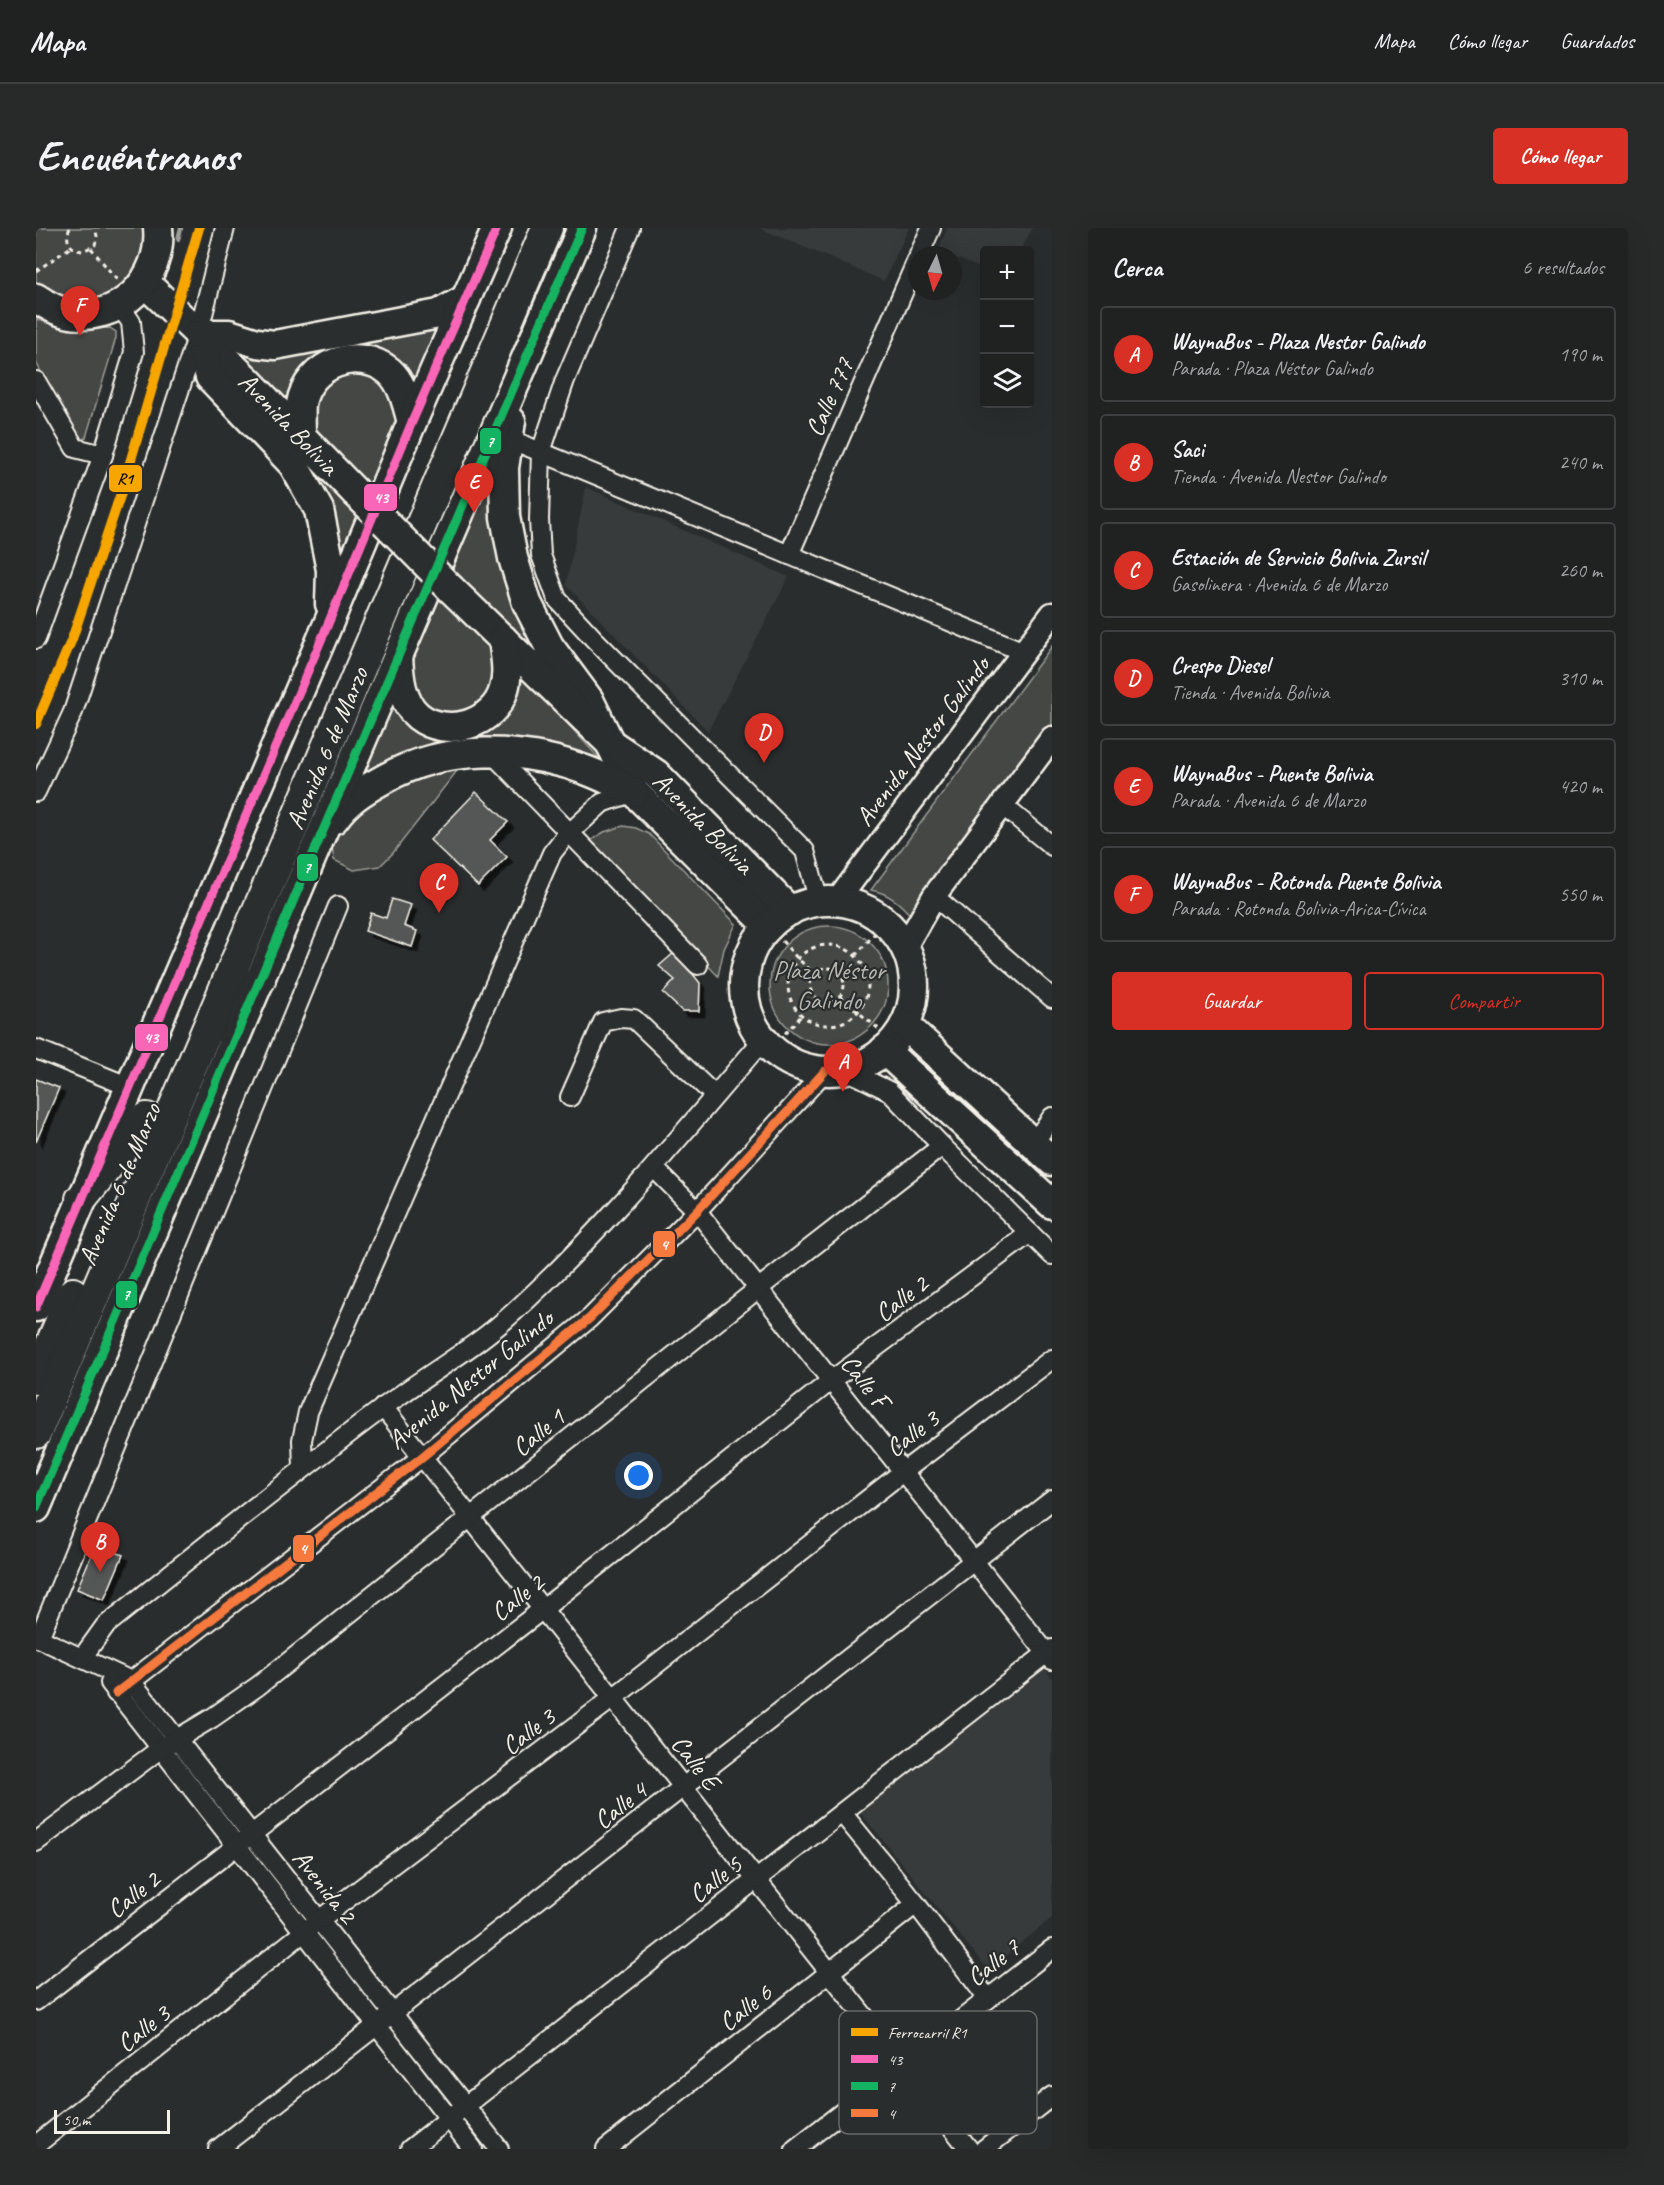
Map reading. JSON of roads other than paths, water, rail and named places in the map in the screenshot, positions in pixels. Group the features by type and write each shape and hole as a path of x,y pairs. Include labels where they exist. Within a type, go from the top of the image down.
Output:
{"highway":[{"name":"Avenida 6 de Marzo","path":"36,1379 527,228"},
{"name":"Avenida 6 de Marzo","path":"36,1433 548,228"},
{"path":"203,1040 260,980"},
{"path":"81,1199 147,1118"}],"main road":[{"path":"36,298 66,313 102,312 153,267 158,249 158,228"},
{"name":"Avenida 6 de Marzo","path":"36,1306 496,228"},
{"name":"Avenida 6 de Marzo","path":"36,1508 582,228"},
{"name":"Avenida Bolivia","path":"128,290 198,334 248,381 451,589 610,743 656,774 779,918"},
{"path":"328,624 332,591 331,570 319,510 293,464 210,377 198,334 229,334 257,343 275,345 440,314 466,299"},
{"path":"301,437 301,403 312,380 328,366 349,358 367,359 389,371 396,379 404,396 412,422"},
{"path":"522,369 507,438 504,468 505,517 513,558 527,603 549,646 589,700 610,743"},
{"path":"398,656 399,681 418,716 436,724 456,728 474,723 492,711 504,690 507,667 503,639"},
{"name":"Avenida Bolivia","path":"610,743 634,792 779,918"},
{"path":"319,840 339,812 356,794 394,773 424,761 458,754 513,753 546,758 587,771 634,792"},
{"path":"828,902 854,905 885,922 905,947 912,966 914,986 912,1006 894,1039 862,1064 834,1070 806,1067 787,1060 767,1044 750,1018 744,994 745,969 754,946 779,918 804,905 828,902"},
{"path":"894,1039 1042,1153"},
{"path":"894,1039 1052,1204"}],"street":[{"path":"36,792 73,712 198,334 225,228"},
{"path":"630,228 565,380 541,452 539,520 542,555 557,598 595,640 805,851 828,902"},
{"path":"923,246 931,228"},
{"name":"Calle 777","path":"789,555 908,281"},
{"path":"36,639 42,606 103,455 134,352 128,290"},
{"path":"36,381 75,448 103,455"},
{"path":"507,438 1024,652"},
{"name":"Avenida Nestor Galindo","path":"828,902 1052,614"},
{"path":"905,947 934,896 1052,738"},
{"path":"492,753 698,965"},
{"path":"303,1468 302,1440 308,1412 552,853 570,832 603,803 634,792"},
{"path":"1002,804 1052,846"},
{"path":"934,896 1052,998"},
{"path":"37,1637 338,906"},
{"path":"570,1097 603,1023 621,1018 634,1019 714,1095"},
{"name":"Avenida Nestor Galindo","path":"82,1658 105,1626 303,1468 514,1312 654,1168 714,1095 767,1044"},
{"path":"36,1049 130,1087"},
{"path":"834,1070 889,1091 1052,1255"},
{"name":"Avenida Nestor Galindo","path":"116,1693 422,1456 590,1318 834,1070"},
{"path":"1042,1153 1052,1117"},
{"name":"Calle 1","path":"36,1842 160,1749 212,1718 258,1686 759,1288 942,1146"},
{"name":"Calle F","path":"654,1168 697,1211 1050,1654"},
{"name":"Calle 2","path":"36,2001 543,1609 832,1380 1030,1233"},
{"name":"Calle 3","path":"36,2145 319,1920 613,1698 904,1471 1052,1359"},
{"name":"Calle E","path":"383,1407 860,2011"},
{"name":"Calle 4","path":"218,2149 1052,1500"},
{"name":"Avenida 2","path":"37,1637 131,1681 499,2149"},
{"name":"Calle 5","path":"410,2149 1050,1654"},
{"name":"Avenida 2","path":"99,1667 116,1693 472,2149"},
{"path":"842,1813 916,1904 988,1999"},
{"name":"Calle 6","path":"606,2149 916,1904"},
{"name":"Calle 7","path":"973,2011 1052,1949"},
{"path":"1037,2108 1052,2096"},
{"name":"Calle 7","path":"795,2149 839,2115"},
{"name":"Calle E","path":"957,2134 969,2149"},
{"path":"984,2149 1003,2134"}],"waterway":[{"path":"178,239 181,228"}],"rail line":[{"name":"R1","path":"36,724 72,639 122,490 199,228"}],"place":[{"name":"WaynaBus - Rotonda Puente Bolivia","path":"80,336"},
{"name":"WaynaBus - Puente Bolivia","path":"474,513"},
{"name":"Crespo Diesel","path":"764,763"},
{"name":"Estación de Servicio Bolivia Zursil","path":"439,913"},
{"name":"WaynaBus - Plaza Nestor Galindo","path":"843,1092"},
{"name":"Saci","path":"100,1572"}],"park label":[{"name":"Plaza Néstor Galindo","path":"829,985"}]}
